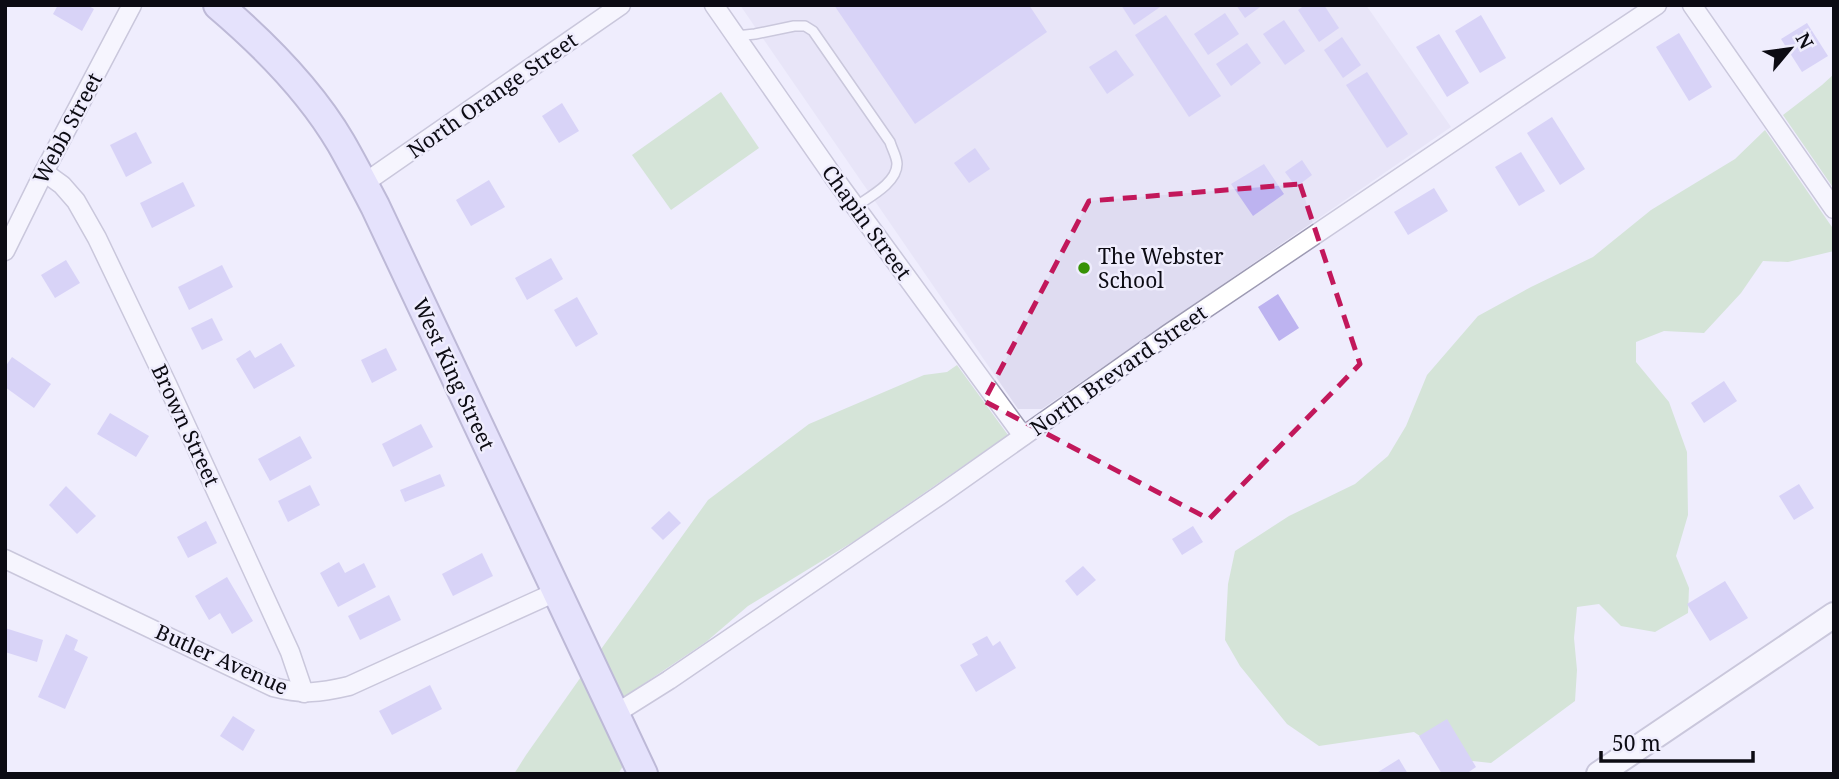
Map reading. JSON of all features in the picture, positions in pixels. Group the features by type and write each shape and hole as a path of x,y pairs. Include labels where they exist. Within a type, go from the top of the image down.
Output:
{"main road":[{"name":"West King Street","path":"218,5 258,40 311,99 341,142 558,591 643,774"},
{"path":"1599,774 1834,615"}],"street":[{"name":"Webb Street","path":"5,251 132,5"},
{"name":"North Orange Street","path":"363,184 621,5"},
{"name":"Chapin Street","path":"714,5 855,207 1023,436"},
{"name":"North Brevard Street","path":"615,714 714,650 1168,334 1657,5"},
{"path":"1692,5 1834,209"},
{"name":"Brown Street","path":"44,172 62,185 76,201 97,238 290,652 304,693"},
{"name":"Butler Avenue","path":"5,559 273,687 304,693 321,693 349,686 558,591"}],"lane":[{"path":"736,36 805,26 813,31 821,42 890,142 898,162 895,174 888,182 855,207"}],"highlighted area":[{"path":"1300,184 1360,364 1209,519 984,401 1089,201"}],"shaded area":[{"name":"The Webster School","path":"740,5 1366,5 1451,127 1042,409 1018,409"}],"green space":[{"path":"1834,74 1834,189 1783,115"},
{"path":"721,92 759,148 671,210 632,155"},
{"path":"1765,130 1834,230 1834,251 1788,262 1763,261 1741,293 1704,333 1664,331 1636,342 1636,362 1669,402 1687,452 1688,515 1676,556 1689,588 1688,613 1655,632 1621,626 1599,604 1577,607 1574,638 1577,670 1575,701 1491,763 1454,759 1414,732 1319,746 1287,724 1240,666 1225,640 1228,584 1235,551 1289,516 1355,484 1388,456 1406,426 1427,375 1478,316 1593,257 1651,210 1735,159"},
{"path":"957,365 1008,435 856,540 748,606 706,642 621,699 599,652 708,500 809,424 924,375 947,372"},
{"path":"583,674 625,763 618,774 514,774 526,755"}],"building":[{"path":"58,5 87,5 94,9 82,31 53,14"},
{"path":"834,5 1029,5 1047,32 915,124"},
{"path":"1121,5 1163,5 1134,25"},
{"path":"1236,5 1263,5 1245,18"},
{"path":"1305,5 1324,5 1339,28 1319,42 1298,10"},
{"path":"1225,13 1239,34 1208,55 1194,34"},
{"path":"1166,15 1221,96 1189,117 1135,35"},
{"path":"1481,15 1506,58 1480,73 1455,31"},
{"path":"1284,20 1305,51 1285,65 1263,34"},
{"path":"1807,23 1828,56 1802,72 1781,39"},
{"path":"1679,33 1712,87 1689,101 1656,47"},
{"path":"1439,34 1469,83 1447,97 1416,47"},
{"path":"1342,37 1361,65 1343,78 1324,50"},
{"path":"1247,43 1261,63 1231,86 1216,64"},
{"path":"1116,50 1134,75 1107,94 1089,67"},
{"path":"1367,72 1408,134 1387,148 1346,85"},
{"path":"562,103 579,131 559,143 542,116"},
{"path":"1552,117 1585,169 1560,185 1527,133"},
{"path":"136,132 152,163 126,177 110,145"},
{"path":"975,148 990,169 969,183 954,163"},
{"path":"1521,152 1545,191 1519,206 1495,167"},
{"path":"1302,160 1312,175 1296,187 1285,172"},
{"path":"1264,164 1284,194 1253,216 1231,184"},
{"path":"489,180 505,207 471,226 456,200"},
{"path":"183,182 195,206 152,228 140,203"},
{"path":"1434,188 1448,211 1408,235 1394,212"},
{"path":"551,258 563,279 527,300 515,278"},
{"path":"66,260 80,283 55,298 41,275"},
{"path":"222,265 233,287 189,310 178,287"},
{"path":"1278,294 1299,328 1279,341 1258,307"},
{"path":"577,297 598,334 576,347 554,310"},
{"path":"212,318 223,340 202,350 191,328"},
{"path":"281,343 295,366 254,389 236,359 250,350 255,358"},
{"path":"386,348 397,370 372,383 361,360"},
{"path":"12,357 51,384 34,408 5,387 5,367"},
{"path":"1724,381 1737,401 1704,423 1691,403"},
{"path":"110,413 149,436 136,457 97,434"},
{"path":"421,424 433,447 393,467 382,444"},
{"path":"300,436 312,458 270,481 258,459"},
{"path":"440,474 445,486 405,502 400,490"},
{"path":"1799,484 1814,508 1794,520 1779,496"},
{"path":"310,485 320,505 288,522 278,501"},
{"path":"66,486 96,516 77,534 49,505"},
{"path":"669,511 681,523 663,540 651,528"},
{"path":"206,521 217,543 188,558 177,537"},
{"path":"1193,526 1203,542 1182,555 1172,539"},
{"path":"482,553 493,576 453,596 442,574"},
{"path":"339,562 345,573 364,563 376,587 338,607 320,573"},
{"path":"1083,566 1096,580 1077,596 1065,581"},
{"path":"227,577 253,621 232,634 220,613 209,620 195,596"},
{"path":"1725,581 1748,618 1710,641 1687,604"},
{"path":"389,595 401,620 360,640 348,616"},
{"path":"5,628 43,640 37,662 5,652"},
{"path":"66,634 78,640 74,650 88,657 65,709 38,697"},
{"path":"987,636 993,646 1000,641 1016,668 976,692 960,665 978,655 972,644"},
{"path":"430,685 442,709 392,735 379,711"},
{"path":"233,716 255,730 243,751 220,736"},
{"path":"1447,719 1476,767 1466,774 1442,774 1419,736"},
{"path":"1399,759 1408,774 1375,774"}],"place":[{"name":"The Webster School","path":"1084,268"}]}
